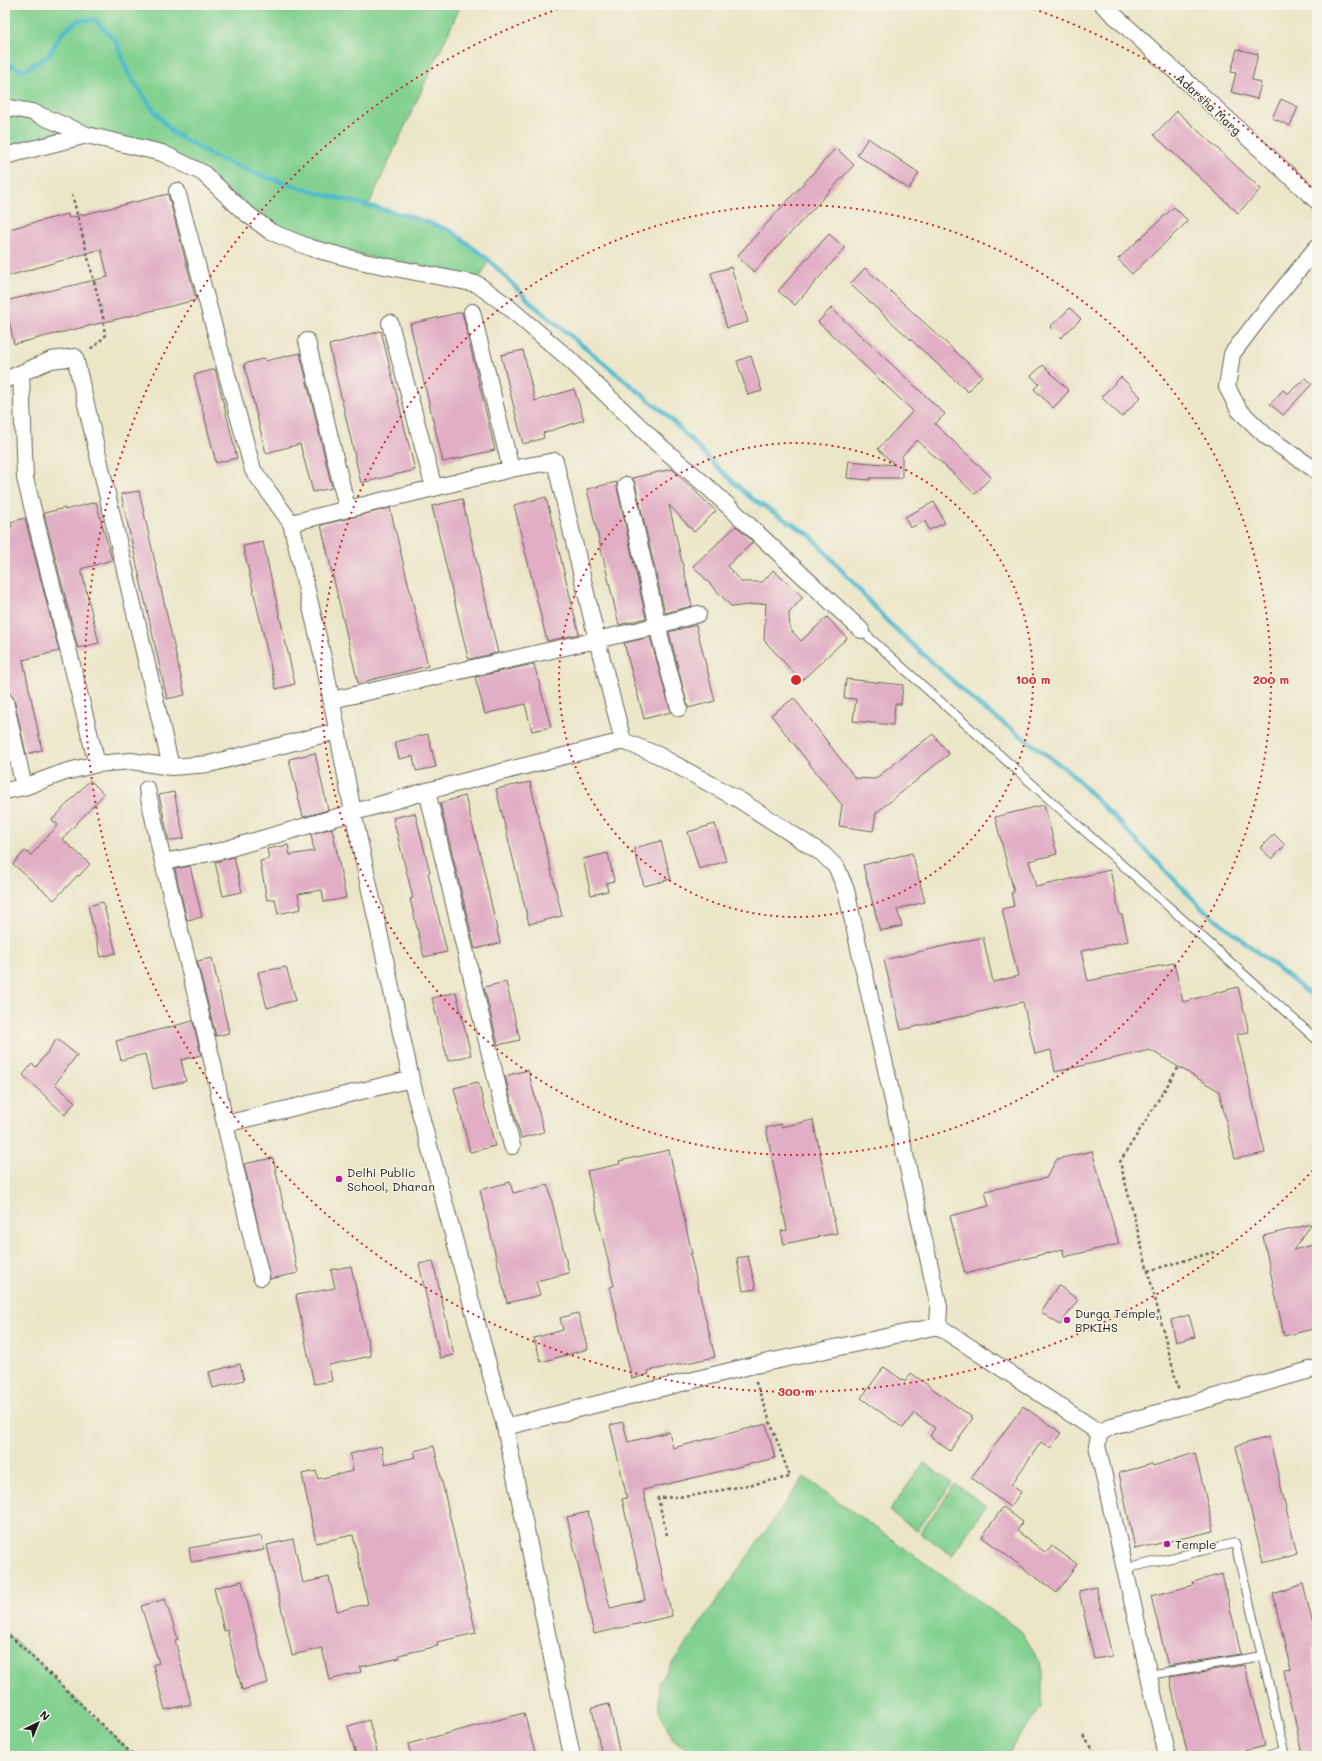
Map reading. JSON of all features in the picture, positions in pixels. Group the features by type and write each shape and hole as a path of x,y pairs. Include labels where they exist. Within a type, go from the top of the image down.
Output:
{"street":[{"name":"Adarsha Marg","path":"1103,5 1317,201"},
{"path":"5,107 32,112 87,135 162,153 203,172 242,210 271,232 311,248 372,264 477,284 506,305 568,358 659,445 710,489 861,630"},
{"path":"5,156 87,135"},
{"path":"177,191 253,470 290,523 332,700 353,812 412,1079 505,1427 572,1756"},
{"path":"1317,247 1232,354 1227,387 1238,410 1266,436 1317,472"},
{"path":"472,312 511,469"},
{"path":"390,323 434,488"},
{"path":"307,341 347,508"},
{"path":"5,380 51,360 75,357 171,767"},
{"path":"21,374 25,478 97,764"},
{"path":"290,523 511,469 555,461 597,640 623,742"},
{"path":"626,485 662,645 679,708"},
{"path":"332,700 597,640 698,614"},
{"path":"5,701 24,787"},
{"path":"5,791 24,787 65,772 97,764 131,761 171,767 209,764 338,731"},
{"path":"163,862 220,851 427,791 623,742 658,755 741,801 823,854 837,868 846,890 939,1307 938,1326"},
{"path":"147,789 163,862 213,1064 225,1124 261,1277"},
{"path":"427,791 512,1146"},
{"path":"225,1124 412,1079"},
{"path":"505,1427 750,1366 938,1326 1100,1433"},
{"path":"1167,1756 1097,1445 1100,1433 1112,1426 1317,1368"}],"lane":[{"path":"861,630 1317,1040"},
{"path":"1124,1569 1235,1543 1284,1752 1269,1756"},
{"path":"1148,1675 1262,1656"}],"path":[{"path":"72,194 103,317 105,336 96,345 75,357"},
{"path":"1178,1068 1120,1162 1183,1406"},
{"path":"1148,1270 1214,1252"},
{"path":"667,1535 658,1498 691,1496 790,1477 750,1366"},
{"path":"5,1632 134,1756"},
{"path":"1083,1736 1098,1756"}],"green space":[{"path":"5,5 461,5 369,204 413,217 451,231 489,260 477,284 271,232 203,173 87,135 5,156"},
{"path":"924,1463 952,1483 917,1531 889,1511"},
{"path":"804,1477 1022,1632 1042,1666 1042,1705 1006,1756 697,1756 673,1739 659,1710 659,1682"},
{"path":"955,1484 986,1506 952,1555 920,1533"},
{"path":"5,1632 18,1643 134,1756 5,1756"}],"building":[{"path":"1237,49 1258,54 1252,80 1261,83 1257,99 1231,92 1236,73 1231,72"},
{"path":"1281,99 1298,107 1290,126 1272,118"},
{"path":"1177,111 1261,189 1238,213 1154,135"},
{"path":"868,138 919,173 909,189 857,155"},
{"path":"836,148 854,165 754,272 737,256"},
{"path":"168,194 196,300 14,344 5,301 108,277 101,249 5,277 5,230 68,214 69,218"},
{"path":"1174,207 1188,221 1132,274 1118,259"},
{"path":"829,234 845,248 795,305 778,291"},
{"path":"731,267 748,322 727,328 711,273"},
{"path":"865,268 982,376 968,392 850,284"},
{"path":"831,308 945,414 935,424 991,477 975,494 917,440 902,456 902,478 870,478 870,480 847,478 849,461 895,465 878,449 913,411 818,322"},
{"path":"1070,308 1081,319 1061,338 1050,327"},
{"path":"462,312 495,450 443,462 410,324"},
{"path":"381,331 415,470 361,483 329,345"},
{"path":"523,350 535,401 574,389 584,420 543,433 544,438 523,444 501,355"},
{"path":"300,353 332,488 313,492 300,444 266,453 244,364 265,358 265,361"},
{"path":"751,356 762,391 748,395 737,361"},
{"path":"1043,365 1069,391 1053,408 1034,389 1039,384 1031,376"},
{"path":"215,369 237,458 216,463 194,375"},
{"path":"1121,377 1141,397 1122,417 1101,397"},
{"path":"1306,378 1312,384 1283,415 1270,404 1283,390 1287,394"},
{"path":"672,469 716,511 694,532 669,505 692,606 665,613 635,483 632,478"},
{"path":"617,482 646,618 619,625 587,489"},
{"path":"139,491 185,695 167,699 121,494"},
{"path":"546,497 579,634 547,641 514,505"},
{"path":"462,499 498,653 470,659 468,658 432,506"},
{"path":"96,502 112,560 81,569 99,643 78,648 44,513 65,508 65,510"},
{"path":"934,502 945,523 929,530 925,521 910,528 905,517"},
{"path":"390,508 428,666 358,683 321,525"},
{"path":"25,518 59,651 23,660 42,750 26,754 14,699 9,693 5,673 5,528 12,527 11,522"},
{"path":"736,526 753,542 727,566 741,582 763,582 773,570 803,597 789,613 790,629 801,641 827,617 847,638 801,681 764,640 766,603 732,607 693,566"},
{"path":"263,542 295,684 276,689 243,546"},
{"path":"696,625 715,701 688,708 669,632"},
{"path":"650,637 671,712 644,719 624,643"},
{"path":"534,664 551,727 532,731 525,704 485,714 475,677"},
{"path":"846,679 903,685 901,704 895,704 893,725 853,721 856,699 844,698"},
{"path":"794,698 855,778 875,779 933,734 949,754 876,813 873,831 839,826 842,805 771,715"},
{"path":"428,734 436,767 416,771 413,756 399,759 395,742"},
{"path":"315,753 328,810 303,817 289,759"},
{"path":"90,780 104,794 62,839 90,864 54,900 13,864 25,851 31,855 58,825 52,820"},
{"path":"530,782 562,916 529,924 496,789"},
{"path":"174,792 184,838 169,841 159,795"},
{"path":"465,796 481,858 500,943 475,949 440,803"},
{"path":"1044,805 1057,854 1029,861 1036,887 1110,870 1120,915 1122,915 1128,941 1081,951 1088,981 1174,963 1183,1002 1238,987 1249,1032 1237,1034 1265,1153 1235,1159 1219,1091 1150,1050 1055,1072 1051,1050 1035,1054 1023,1002 901,1030 884,960 983,937 993,982 1018,976 1002,909 1014,906 1011,893 1014,892 995,817"},
{"path":"415,813 430,872 428,873 447,952 424,957 410,899 413,898 393,818"},
{"path":"715,824 726,861 699,869 688,832"},
{"path":"332,828 346,898 324,902 322,890 298,894 301,909 278,914 275,899 267,900 260,861 269,859 267,849 288,845 290,855 314,851 311,834"},
{"path":"1274,834 1285,845 1272,859 1260,848"},
{"path":"661,841 671,879 644,886 634,848"},
{"path":"608,853 614,881 606,883 608,891 591,895 583,859"},
{"path":"912,853 925,902 897,909 902,926 880,931 863,865"},
{"path":"234,857 242,892 223,896 215,862"},
{"path":"190,866 202,917 187,920 175,869"},
{"path":"103,902 116,953 101,957 88,906"},
{"path":"212,958 229,1033 216,1036 197,961"},
{"path":"286,967 296,1000 267,1008 258,972"},
{"path":"506,982 520,1040 498,1045 484,987"},
{"path":"456,992 471,1055 448,1061 432,998"},
{"path":"193,1021 201,1055 181,1060 186,1081 153,1089 145,1054 121,1060 116,1041"},
{"path":"57,1039 77,1055 55,1084 75,1102 65,1115 23,1075 32,1064 36,1067"},
{"path":"528,1070 544,1132 521,1138 505,1076"},
{"path":"478,1082 495,1146 470,1152 454,1088"},
{"path":"813,1120 837,1233 784,1244 781,1231 787,1230 766,1128 781,1124 781,1127"},
{"path":"669,1150 692,1254 690,1254 715,1357 648,1371 649,1374 632,1379 610,1287 614,1286 587,1171 620,1164 619,1161"},
{"path":"1092,1151 1119,1244 1064,1257 1063,1249 965,1274 950,1216 989,1206 985,1191 1046,1178 1057,1159"},
{"path":"273,1158 298,1273 270,1279 244,1164"},
{"path":"510,1182 513,1193 548,1185 569,1273 536,1281 540,1295 507,1303 480,1190"},
{"path":"1312,1224 1293,1250 1317,1244 1317,1328 1284,1336 1263,1236"},
{"path":"748,1256 756,1289 743,1291 737,1258"},
{"path":"433,1261 454,1355 440,1358 419,1264"},
{"path":"351,1266 371,1356 329,1365 332,1381 314,1384 296,1295 335,1288 331,1270"},
{"path":"1058,1285 1078,1300 1060,1325 1041,1312"},
{"path":"578,1313 588,1349 541,1362 534,1338 563,1330 560,1318"},
{"path":"1189,1315 1195,1337 1176,1342 1171,1320"},
{"path":"240,1364 244,1380 213,1388 209,1372"},
{"path":"884,1367 905,1382 911,1373 973,1418 950,1451 930,1436 935,1428 914,1413 903,1428 861,1398"},
{"path":"1023,1406 1061,1433 1050,1448 1041,1442 1011,1485 1021,1492 1010,1507 971,1478"},
{"path":"623,1422 628,1442 669,1432 673,1448 766,1424 775,1458 643,1490 672,1616 594,1634 567,1517 588,1512 610,1608 645,1600 622,1499 627,1498 610,1425"},
{"path":"1269,1437 1297,1554 1263,1563 1236,1446"},
{"path":"381,1446 385,1464 416,1457 414,1451 434,1446 476,1633 437,1642 438,1646 399,1655 400,1658 360,1667 361,1672 329,1680 322,1648 292,1655 267,1545 293,1539 303,1583 329,1577 337,1611 368,1604 353,1535 316,1543 302,1474 316,1471 318,1479 353,1471 350,1454"},
{"path":"1195,1453 1214,1531 1135,1549 1119,1473 1152,1464 1153,1466"},
{"path":"1003,1507 1023,1522 1017,1531 1046,1553 1052,1546 1077,1564 1057,1593 982,1537"},
{"path":"261,1536 264,1550 191,1562 189,1548"},
{"path":"1222,1574 1241,1654 1168,1666 1151,1596 1194,1585 1193,1582"},
{"path":"242,1581 268,1683 242,1690 227,1630 224,1631 214,1588"},
{"path":"1303,1584 1317,1641 1317,1647 1312,1648 1317,1685 1317,1750 1302,1754 1285,1672 1291,1671 1273,1594"},
{"path":"1096,1587 1112,1656 1094,1659 1079,1591"},
{"path":"165,1599 178,1639 175,1640 191,1704 165,1710 153,1665 159,1663 141,1606"},
{"path":"1244,1665 1265,1746 1221,1756 1188,1756 1170,1677"},
{"path":"609,1704 620,1756 602,1756 592,1708"},
{"path":"524,1713 536,1756 411,1756 408,1744"},
{"path":"369,1720 378,1756 356,1756 348,1726"}],"waterway":[{"path":"5,63 23,71 48,56 61,34 78,20 95,20 116,41 128,73 149,104 173,133 215,157 269,178 318,193 413,217 451,231 489,260 532,304 667,415 713,463 751,498 810,535 888,622 980,706 1071,773 1200,906 1317,1000"}],"place":[{"name":"Delhi Public School, Dharan","path":"339,1179"},
{"name":"Durga Temple, BPKIHS","path":"1067,1320"},
{"name":"Temple","path":"1167,1544"}]}
